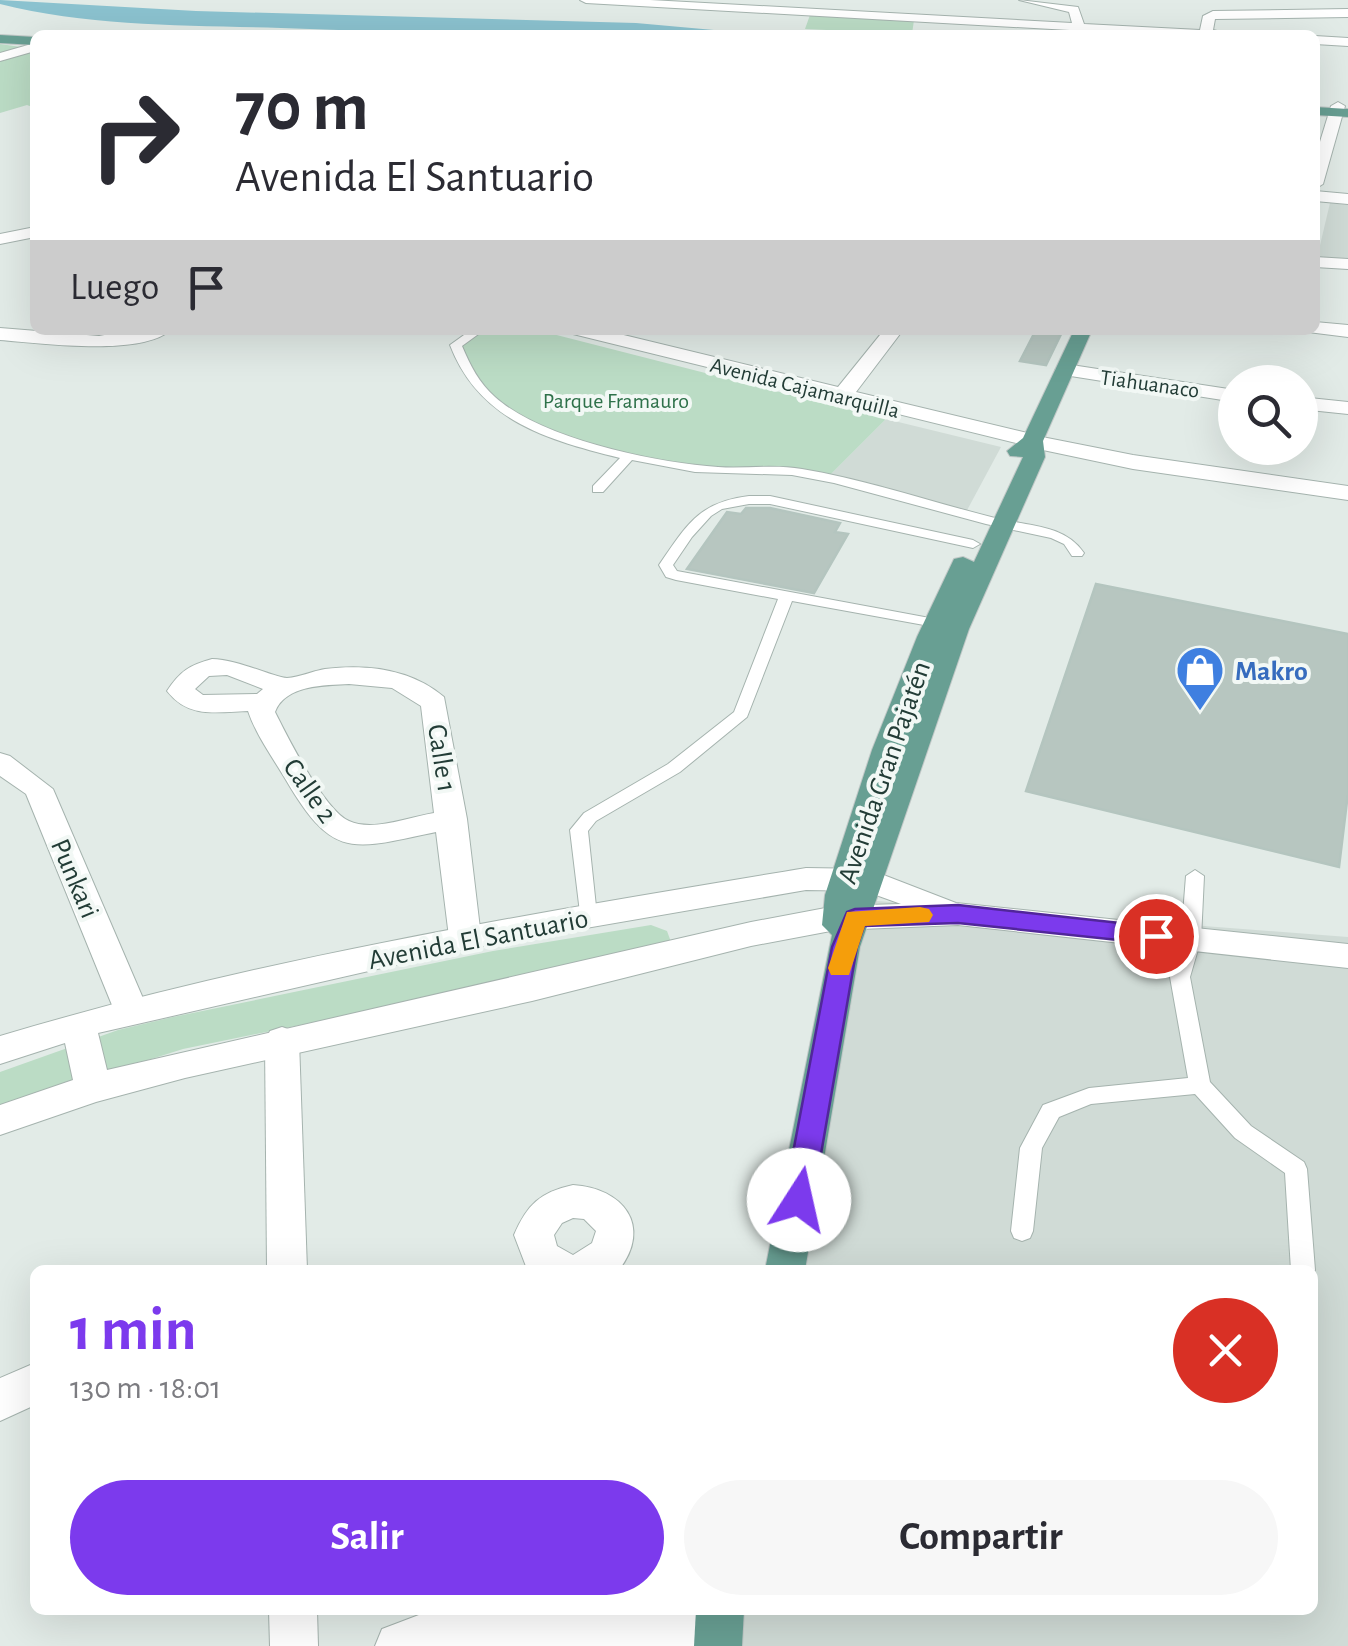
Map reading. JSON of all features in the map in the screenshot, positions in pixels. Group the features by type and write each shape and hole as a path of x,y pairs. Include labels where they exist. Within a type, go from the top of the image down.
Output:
{"main road":[{"name":"Avenida Gran Pajatén","path":"786,1265 845,928 935,623 986,530 1034,457 1032,442 1080,335"},
{"name":"Avenida Gran Pajatén","path":"857,879 956,629 986,530"}],"street":[{"path":"586,0 1133,30"},
{"path":"1025,0 1074,10 1079,27"},
{"path":"1328,13 1348,28"},
{"path":"1207,30 1209,16 1213,15 1348,13"},
{"path":"0,37 30,41"},
{"path":"1320,40 1348,42"},
{"path":"0,58 30,44"},
{"path":"1320,167 1342,110"},
{"path":"1324,153 1348,155"},
{"path":"1320,196 1348,198"},
{"path":"0,239 30,233"},
{"path":"1320,262 1348,264"},
{"path":"1320,328 1348,331"},
{"path":"0,334 100,342 136,335"},
{"name":"Avenida Cajamarquilla","path":"599,335 1032,442 1151,465 1348,492"},
{"path":"840,397 887,335"},
{"name":"Tiahuanaco","path":"1065,370 1218,393"},
{"path":"1318,405 1348,408"},
{"name":"Calle 1","path":"272,695 322,679 374,677 418,688 434,703 465,937"},
{"name":"Calle 2","path":"272,695 261,712 329,824 341,831 372,835 452,819"},
{"name":"Punkari","path":"0,762 38,788 131,1010"},
{"name":"Avenida El Santuario","path":"0,1050 131,1010 465,937 806,879 857,879 958,914 1348,956"},
{"name":"Avenida El Santuario","path":"0,1120 93,1088 750,934 845,928 958,914"},
{"path":"79,1026 93,1088"},
{"path":"282,1042 288,1265"},
{"path":"0,1400 30,1385"},
{"path":"293,1615 294,1646"},
{"path":"399,1646 469,1621 719,1626"}],"lane":[{"path":"471,335 456,345 468,376 500,408 544,428 630,455 707,470 804,473 986,530"},
{"path":"598,488 630,455"},
{"path":"935,623 681,577 671,574 666,566 697,519 713,506 738,499 1055,535 1068,541 1078,553"},
{"path":"588,916 579,830 590,817 674,768 741,714 786,598"},
{"path":"1195,876 1191,939 1180,977 1200,1084 1243,1132 1296,1170 1303,1265"},
{"path":"1022,1231 1032,1148 1051,1111 1089,1096 1200,1084"}],"shaded area":[{"path":"1330,203 1348,205 1348,260 1320,258"},
{"path":"886,419 1001,447 965,514 828,477"},
{"path":"864,900 1348,937 1348,1646 713,1646 707,1615 1318,1615 1318,1265 782,1265"}],"green space":[{"path":"810,15 914,20 913,30 805,29"},
{"path":"0,44 30,48 30,106 0,113"},
{"name":"Parque Framauro","path":"476,335 557,335 886,419 828,477 640,456 544,428 505,406 471,375 459,344"},
{"path":"651,925 667,931 671,942 525,979 183,1049 0,1107 0,1072 118,1030 493,951"}],"water":[{"path":"0,0 196,11 636,23 714,30 356,30 175,25 69,17 0,4"}],"building":[{"path":"1033,335 1061,335 1046,365 1020,361"},
{"path":"746,508 770,508 840,523 835,532 848,534 814,593 687,569 727,512 741,514"},
{"name":"Makro","path":"1096,584 1348,634 1348,793 1339,867 1026,791"}],"slow traffic":[{"path":"840,968 855,918 920,915"}],"place":[{"name":"Makro","path":"1200,712"}],"route":[{"path":"799,1200 844,947 855,918 958,914 1156,936"}]}
